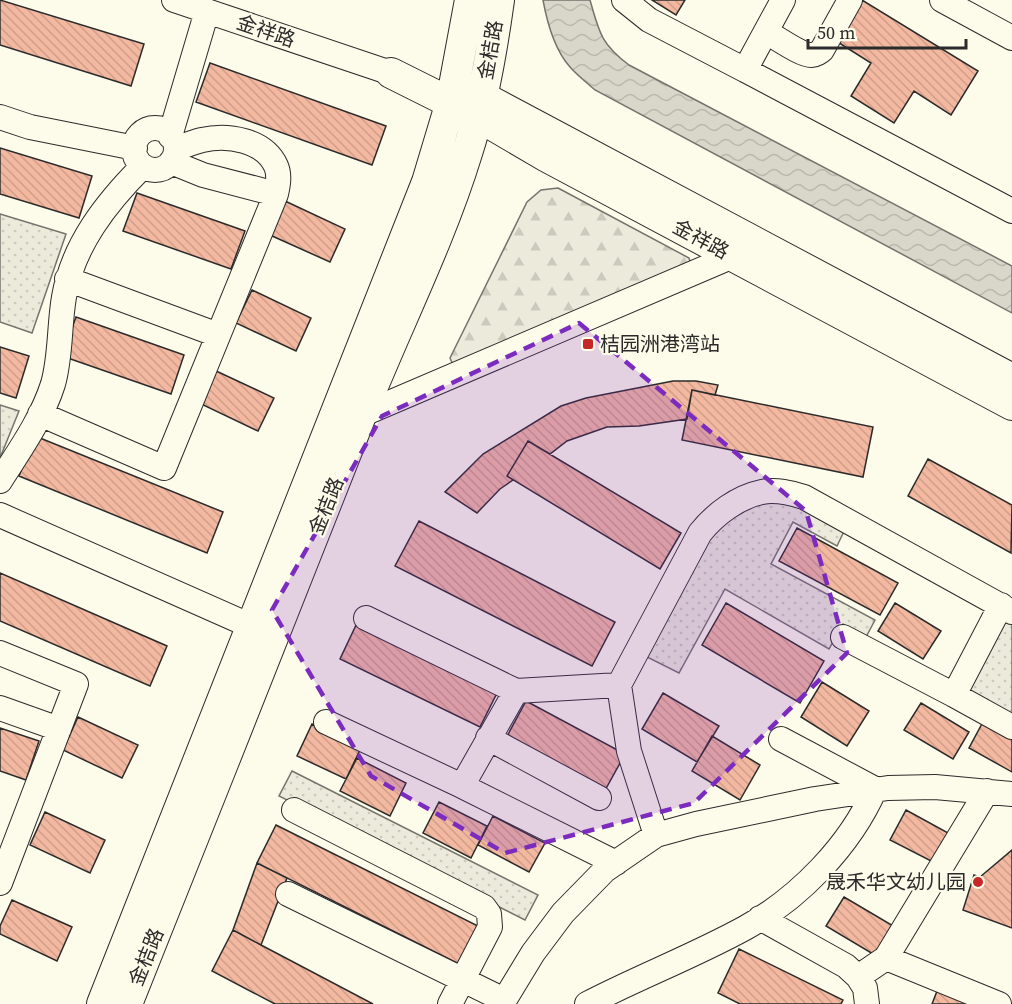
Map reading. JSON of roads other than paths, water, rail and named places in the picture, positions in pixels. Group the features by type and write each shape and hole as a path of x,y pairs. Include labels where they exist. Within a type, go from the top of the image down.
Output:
{"main road":[{"path":"102,1004 427,182 466,100 470,0"},
{"name":"金桔路","path":"127,1004 361,415 415,291 468,153 466,100 499,0"},
{"name":"金祥路","path":"391,73 466,100 1012,379"},
{"name":"金祥路","path":"466,100 548,157 1012,405"}],"street":[{"name":"金祥路","path":"174,0 391,73"},
{"path":"624,0 649,20 1009,203"},
{"path":"746,70 783,0"},
{"path":"766,32 803,53 816,54 822,50 850,0"},
{"path":"942,0 1012,38"},
{"path":"0,117 139,157 153,170 159,169 172,149 207,11"},
{"path":"0,481 40,414 52,385 57,365 67,279 80,245 122,187 139,157 137,138 147,130 161,129 172,149 203,175 276,194"},
{"path":"40,414 164,468 276,194 279,180 276,167 266,153 242,140 225,138 202,140 172,149"},
{"path":"361,415 733,256"},
{"path":"67,279 218,335"},
{"path":"656,836 629,751 619,685 700,533 711,519 744,498 764,491 785,492 804,497 1006,608 954,695"},
{"path":"0,515 251,626"},
{"path":"366,618 516,691 619,685"},
{"path":"843,636 1012,727"},
{"path":"0,653 76,684 59,729 6,847 0,883"},
{"path":"462,786 516,691"},
{"path":"0,708 59,729"},
{"path":"326,722 462,786 616,863"},
{"path":"488,738 599,798"},
{"path":"782,739 875,789"},
{"path":"288,894 503,1002 533,953 563,913 605,870 656,836 696,824 844,793 875,789 935,787 1012,794"},
{"path":"587,1004 746,927 781,904 813,876 838,848 867,808 875,789"},
{"path":"858,977 886,958 987,791"},
{"path":"294,810 484,908 489,915 490,927 450,1004"},
{"path":"760,918 846,966 858,977 865,988 867,1004"},
{"path":"886,958 999,1004"}],"water":[{"path":"543,0 590,0 602,37 612,50 629,65 1012,266 1012,313 595,90 564,60 555,44"}],"place":[{"name":"桔园洲港湾站","path":"588,344"},
{"name":"晟禾华文幼儿园","path":"978,882"}]}
